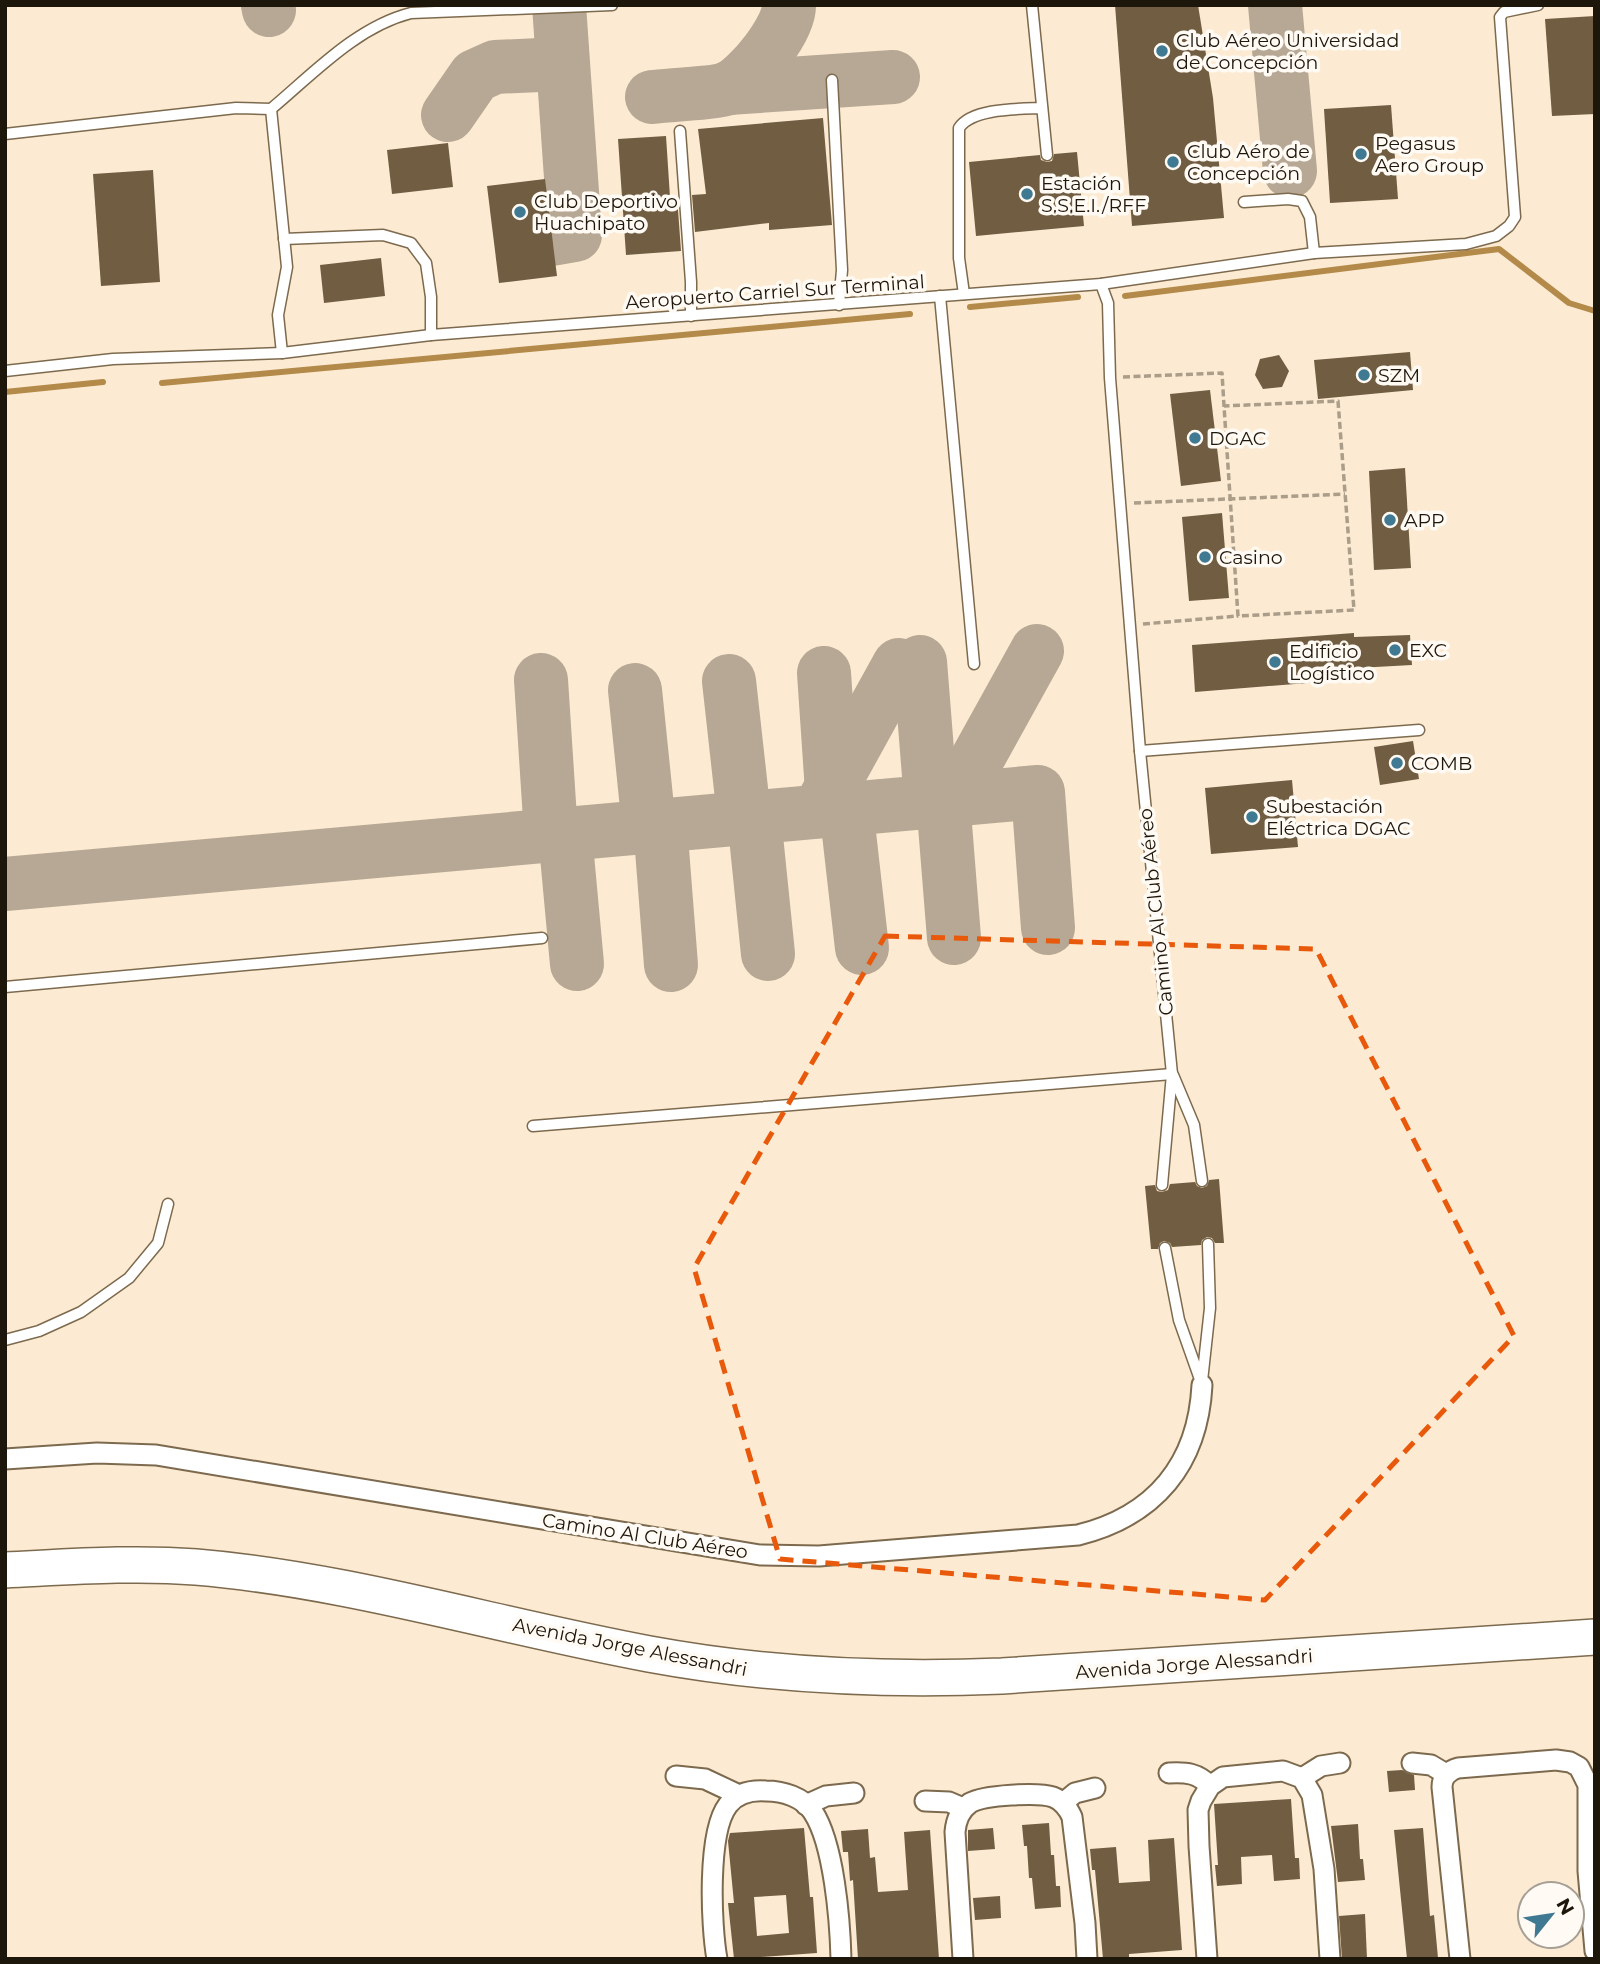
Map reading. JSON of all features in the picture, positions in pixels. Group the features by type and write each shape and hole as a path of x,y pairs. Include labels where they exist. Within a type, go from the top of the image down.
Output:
{"highway":[{"name":"Avenida Jorge Alessandri","path":"5,1570 152,1565 253,1574 381,1597 650,1654 763,1671 860,1679 917,1680 1002,1676 1595,1637"}],"street":[{"name":"Camino Al Club Aéreo","path":"5,1459 97,1453 156,1455 760,1555 820,1556 1078,1535 1117,1522 1149,1502 1182,1461 1197,1425 1202,1385"},
{"path":"1460,1959 1441,1787 1446,1774 1458,1768 1556,1760 1575,1763 1583,1771 1588,1784 1588,1871 1595,1951"},
{"path":"1302,1778 1321,1766 1340,1763"},
{"path":"1412,1763 1431,1765 1446,1774"},
{"path":"1207,1959 1198,1810 1210,1786 1231,1775 1283,1771 1302,1778 1310,1789 1316,1811 1324,1869 1330,1959"},
{"path":"1168,1773 1191,1773 1200,1776 1210,1786"},
{"path":"676,1776 705,1779 739,1796"},
{"path":"1063,1803 1075,1793 1095,1788"},
{"path":"717,1959 713,1914 716,1841 726,1807 739,1796 756,1790 793,1796 806,1805 817,1821 825,1842 836,1902 841,1959"},
{"path":"806,1805 825,1796 854,1793"},
{"path":"963,1959 955,1832 959,1815 964,1808 978,1800 1035,1795 1051,1796 1063,1803 1074,1825 1087,1959"},
{"path":"925,1801 948,1802 964,1808"}],"lane":[{"path":"5,134 236,108 271,109 365,33 391,18 411,13 612,5"},
{"path":"1032,5 1046,155"},
{"name":"Aeropuerto Carriel Sur Terminal","path":"5,371 133,359 282,353 431,335 1101,284 1314,253 1465,244 1496,236 1509,226 1515,217 1500,18 1504,12 1538,5"},
{"path":"832,80 842,270 839,305"},
{"path":"964,294 959,258 959,128 968,118 976,116 1042,108"},
{"path":"271,109 287,267 278,315 282,353"},
{"path":"680,131 691,316"},
{"path":"1244,202 1288,199 1302,201 1310,217 1314,253"},
{"path":"284,239 383,235 411,243 426,263 431,297 431,335"},
{"name":"Camino Al Club Aéreo","path":"1101,284 1108,303 1110,378 1140,751 1172,1073 1162,1185"},
{"path":"940,296 974,664"},
{"path":"1140,751 1419,730"},
{"path":"5,986 542,939"},
{"path":"533,1126 1172,1073"},
{"name":"Camino Al Club Aéreo","path":"1172,1073 1194,1125 1202,1181"},
{"path":"5,1340 39,1331 81,1312 129,1278 158,1243 168,1204"},
{"name":"Camino Al Club Aéreo","path":"1202,1385 1210,1308 1208,1244"},
{"name":"Camino Al Club Aéreo","path":"1166,1248 1179,1320 1202,1385"}],"path":[{"path":"1110,378 1222,373 1238,616"},
{"path":"1131,625 1354,610 1338,401 1224,406"},
{"path":"1121,503 1345,494"}],"highlighted area":[{"path":"885,936 1316,949 1514,1336 1265,1600 780,1559 694,1268"}],"building":[{"path":"1115,5 1198,5 1213,98 1224,218 1132,226"},
{"path":"1595,16 1595,114 1552,116 1545,19"},
{"name":"Pegasus Aero Group","path":"1391,105 1398,199 1330,203 1324,109"},
{"path":"823,118 832,225 769,230 769,223 695,232 692,195 706,194 698,129"},
{"path":"666,136 670,197 677,196 681,251 626,255 618,139"},
{"path":"448,143 453,187 392,194 387,150"},
{"name":"Estación S.S.E.I./RFF","path":"1077,152 1084,226 976,236 969,162 1040,155 1041,160 1047,162 1052,161 1054,154"},
{"path":"153,170 160,282 101,286 93,174"},
{"name":"Club Deportivo Huachipato","path":"545,179 557,276 499,283 487,186"},
{"path":"381,258 385,296 324,303 320,265"},
{"name":"SZM","path":"1410,352 1413,390 1318,399 1314,360"},
{"path":"1279,355 1289,371 1282,387 1263,389 1255,375 1260,359"},
{"name":"DGAC","path":"1210,390 1221,481 1181,486 1170,394"},
{"name":"APP","path":"1405,468 1411,568 1374,570 1369,471"},
{"name":"Casino","path":"1222,513 1229,598 1189,601 1182,517"},
{"name":"Edificio Logístico","path":"1354,633 1354,637 1410,635 1412,665 1357,668 1358,679 1195,692 1192,645"},
{"name":"COMB","path":"1413,741 1419,779 1380,785 1374,747"},
{"name":"Subestación Eléctrica DGAC","path":"1292,780 1298,847 1211,854 1205,788"},
{"path":"1219,1179 1224,1243 1215,1243 1212,1238 1207,1237 1202,1240 1201,1245 1172,1247 1164,1241 1158,1249 1151,1249 1145,1186 1155,1185 1157,1191 1162,1192 1168,1190 1170,1184 1195,1182 1202,1188 1207,1186 1209,1180"},
{"path":"1402,1770 1414,1775 1415,1790 1389,1792 1387,1771"},
{"path":"1291,1799 1295,1858 1299,1858 1300,1879 1274,1881 1272,1855 1241,1857 1242,1884 1217,1886 1214,1804"},
{"path":"1049,1823 1051,1855 1054,1855 1056,1886 1060,1886 1061,1907 1035,1909 1022,1825"},
{"path":"1358,1824 1360,1859 1363,1859 1365,1880 1338,1882 1331,1826"},
{"path":"804,1828 817,1953 734,1959 728,1903 734,1903 728,1841 730,1833","holes":["786,1895 789,1933 757,1936 754,1897"]},
{"path":"993,1828 995,1849 968,1851 968,1830"},
{"path":"1423,1828 1430,1916 1434,1915 1438,1958 1407,1959 1394,1830"},
{"path":"868,1829 870,1858 875,1857 878,1892 908,1890 904,1832 930,1830 939,1959 858,1959 853,1880 850,1881 848,1852 843,1852 841,1831"},
{"path":"1174,1838 1182,1950 1129,1954 1129,1959 1103,1959 1095,1870 1092,1870 1090,1849 1116,1847 1119,1883 1150,1881 1148,1840"},
{"path":"1000,1896 1001,1918 975,1920 973,1898"},
{"path":"1365,1914 1367,1959 1342,1959 1339,1916"}],"waterway":[{"path":"1125,296 1499,249 1569,303 1595,311"},
{"path":"970,307 1078,297"},
{"path":"162,383 910,314"},
{"path":"5,392 103,382"}],"taxiway":[{"path":"268,5 269,10"},
{"path":"552,239 575,235 559,5"},
{"path":"652,97 715,91 738,83 776,39 788,15 789,5"},
{"path":"1275,5 1290,171"},
{"path":"448,115 475,76 495,67 561,64"},
{"path":"728,88 893,77"},
{"path":"955,799 1037,651"},
{"path":"920,662 931,801"},
{"path":"819,810 899,665"},
{"path":"824,673 832,791"},
{"path":"541,680 551,834"},
{"path":"729,681 744,816"},
{"path":"635,690 649,827"},
{"path":"5,884 1038,792 1048,928"},
{"path":"943,800 954,938"},
{"path":"846,807 862,948"},
{"path":"754,817 768,954"},
{"path":"660,824 671,965"},
{"path":"565,834 577,964"}],"place":[{"name":"Club Aéreo Universidad de Concepción","path":"1162,51"},
{"name":"Pegasus Aero Group","path":"1361,154"},
{"name":"Club Aéro de Concepción","path":"1173,162"},
{"name":"Estación S.S.E.I./RFF","path":"1027,194"},
{"name":"Club Deportivo Huachipato","path":"520,212"},
{"name":"SZM","path":"1364,375"},
{"name":"DGAC","path":"1195,438"},
{"name":"APP","path":"1390,520"},
{"name":"Casino","path":"1205,557"},
{"name":"EXC","path":"1395,650"},
{"name":"Edificio Logístico","path":"1275,662"},
{"name":"COMB","path":"1397,763"},
{"name":"Subestación Eléctrica DGAC","path":"1252,817"}]}
